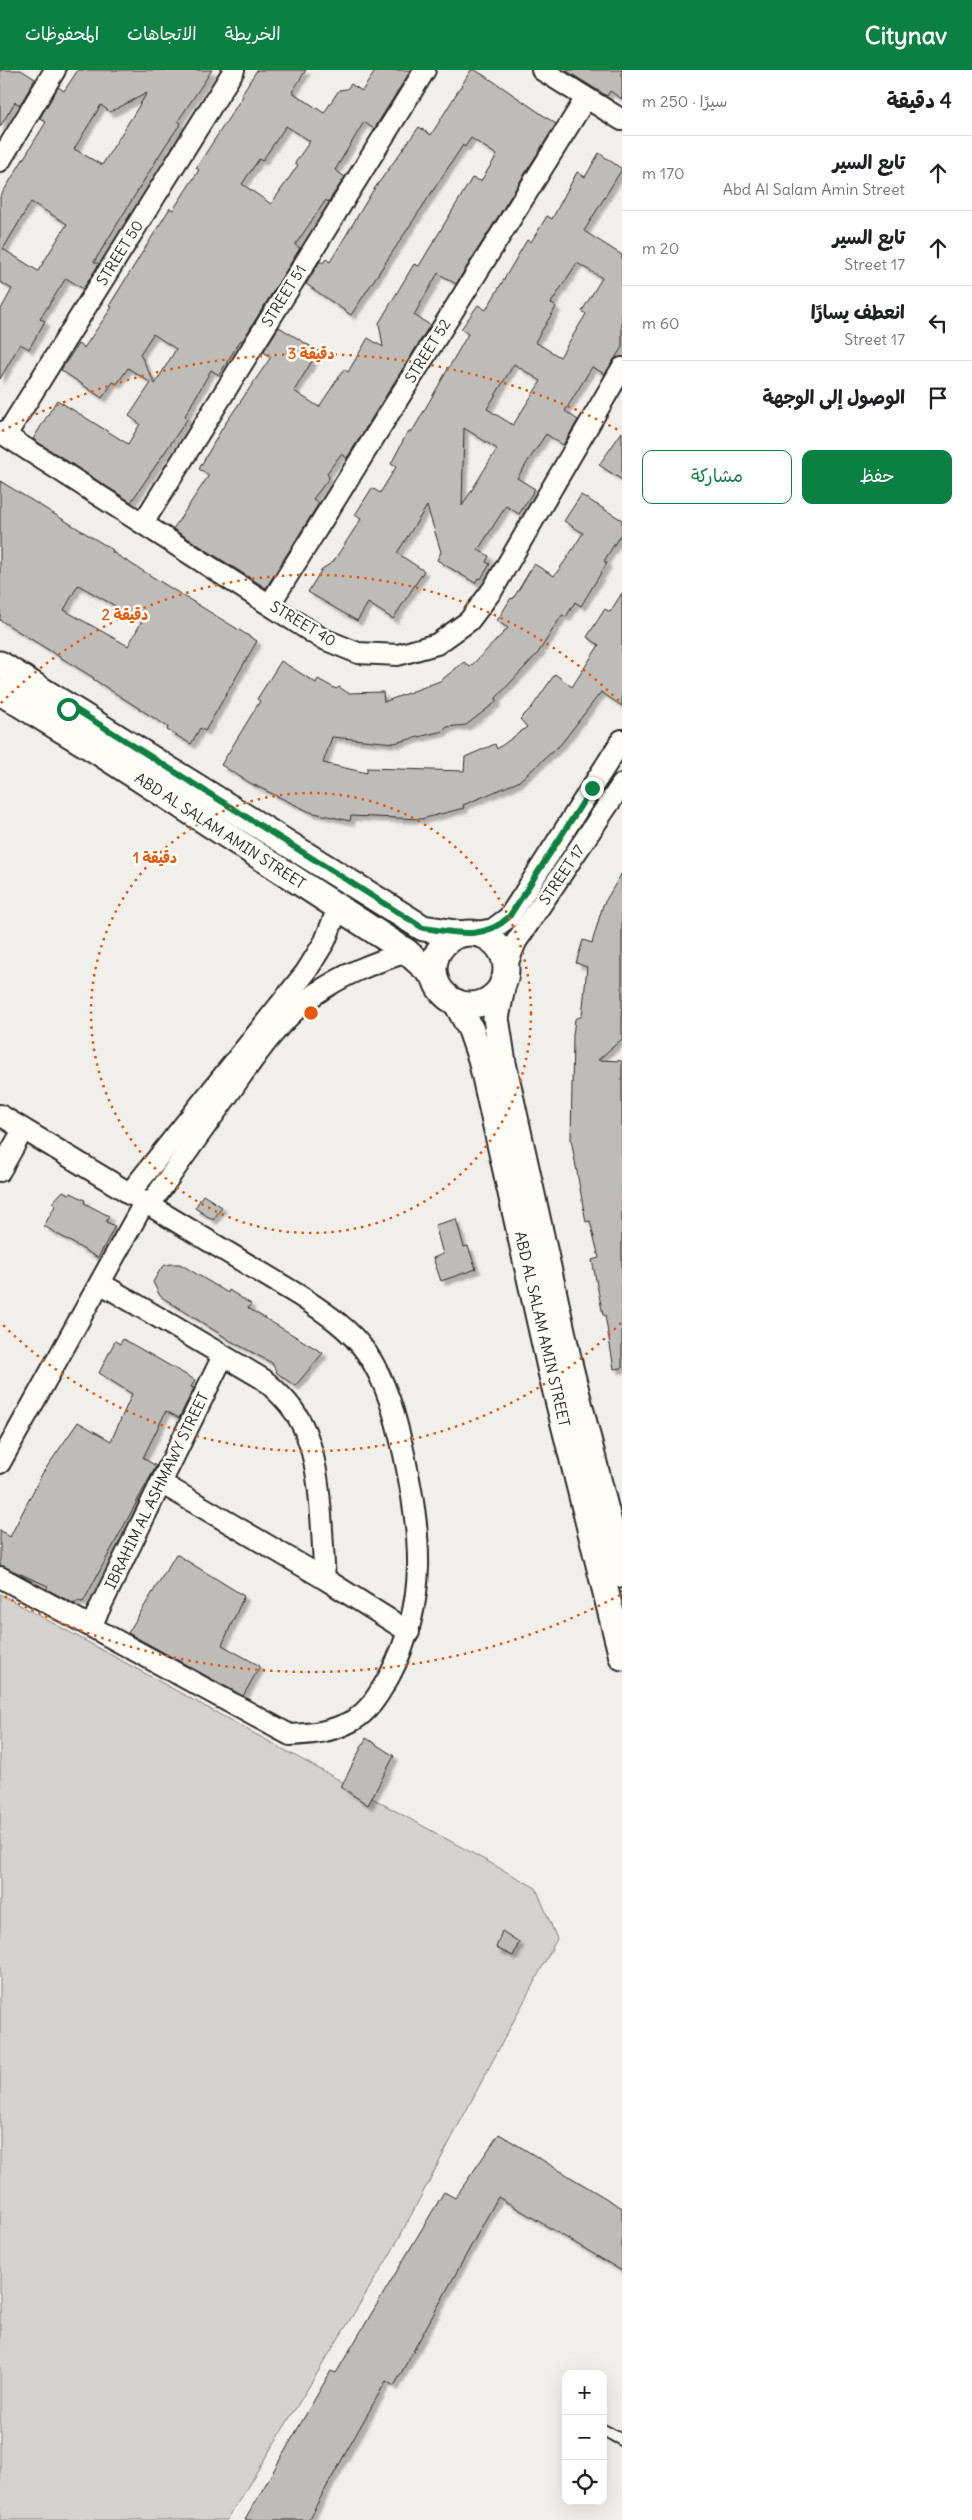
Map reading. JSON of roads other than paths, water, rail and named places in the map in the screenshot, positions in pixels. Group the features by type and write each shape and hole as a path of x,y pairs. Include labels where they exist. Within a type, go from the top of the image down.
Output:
{"street":[{"path":"0,161 55,70"},
{"name":"STREET 50","path":"3,434 234,70"},
{"name":"STREET 51","path":"143,523 424,70"},
{"path":"542,70 622,120"},
{"name":"STREET 52","path":"270,604 586,98"},
{"name":"STREET 40","path":"3,434 321,638 358,653 398,656 437,644 470,621 493,588 622,368"},
{"name":"ABD AL SALAM AMIN STREET","path":"0,664 61,715 423,928 467,933"},
{"name":"ABD AL SALAM AMIN STREET","path":"0,692 61,715"},
{"name":"STREET 17","path":"467,933 493,929 509,917 622,740"},
{"name":"ABD AL SALAM AMIN STREET","path":"103,741 338,908 406,952 435,977"},
{"name":"STREET 17","path":"505,975 516,942 622,784"},
{"path":"0,1463 100,1283 141,1201 259,1041 306,972 325,942 338,908"},
{"path":"467,933 492,940 502,952 505,975 498,992 489,1000 467,1005 456,1002 446,996 435,977 436,955 451,938 467,933"},
{"path":"259,1041 307,1001 342,977 374,962 406,952"},
{"name":"ABD AL SALAM AMIN STREET","path":"505,975 498,1003 498,1041 561,1369 622,1657"},
{"name":"ABD AL SALAM AMIN STREET","path":"456,1002 471,1030 480,1059 561,1369 622,1575"},
{"path":"0,1115 300,1296 336,1320 366,1352 386,1389 398,1430 413,1498 418,1536 418,1588 409,1632 378,1698 353,1720 323,1733 290,1735 0,1577"},
{"path":"0,1171 23,1130"},
{"path":"100,1283 263,1380 284,1397 299,1418 310,1442 316,1468 325,1580"},
{"name":"IBRAHIM AL ASHMAWY STREET","path":"91,1626 223,1356"},
{"path":"161,1483 409,1632"}],"lane":[{"path":"607,2432 622,2440"}]}
